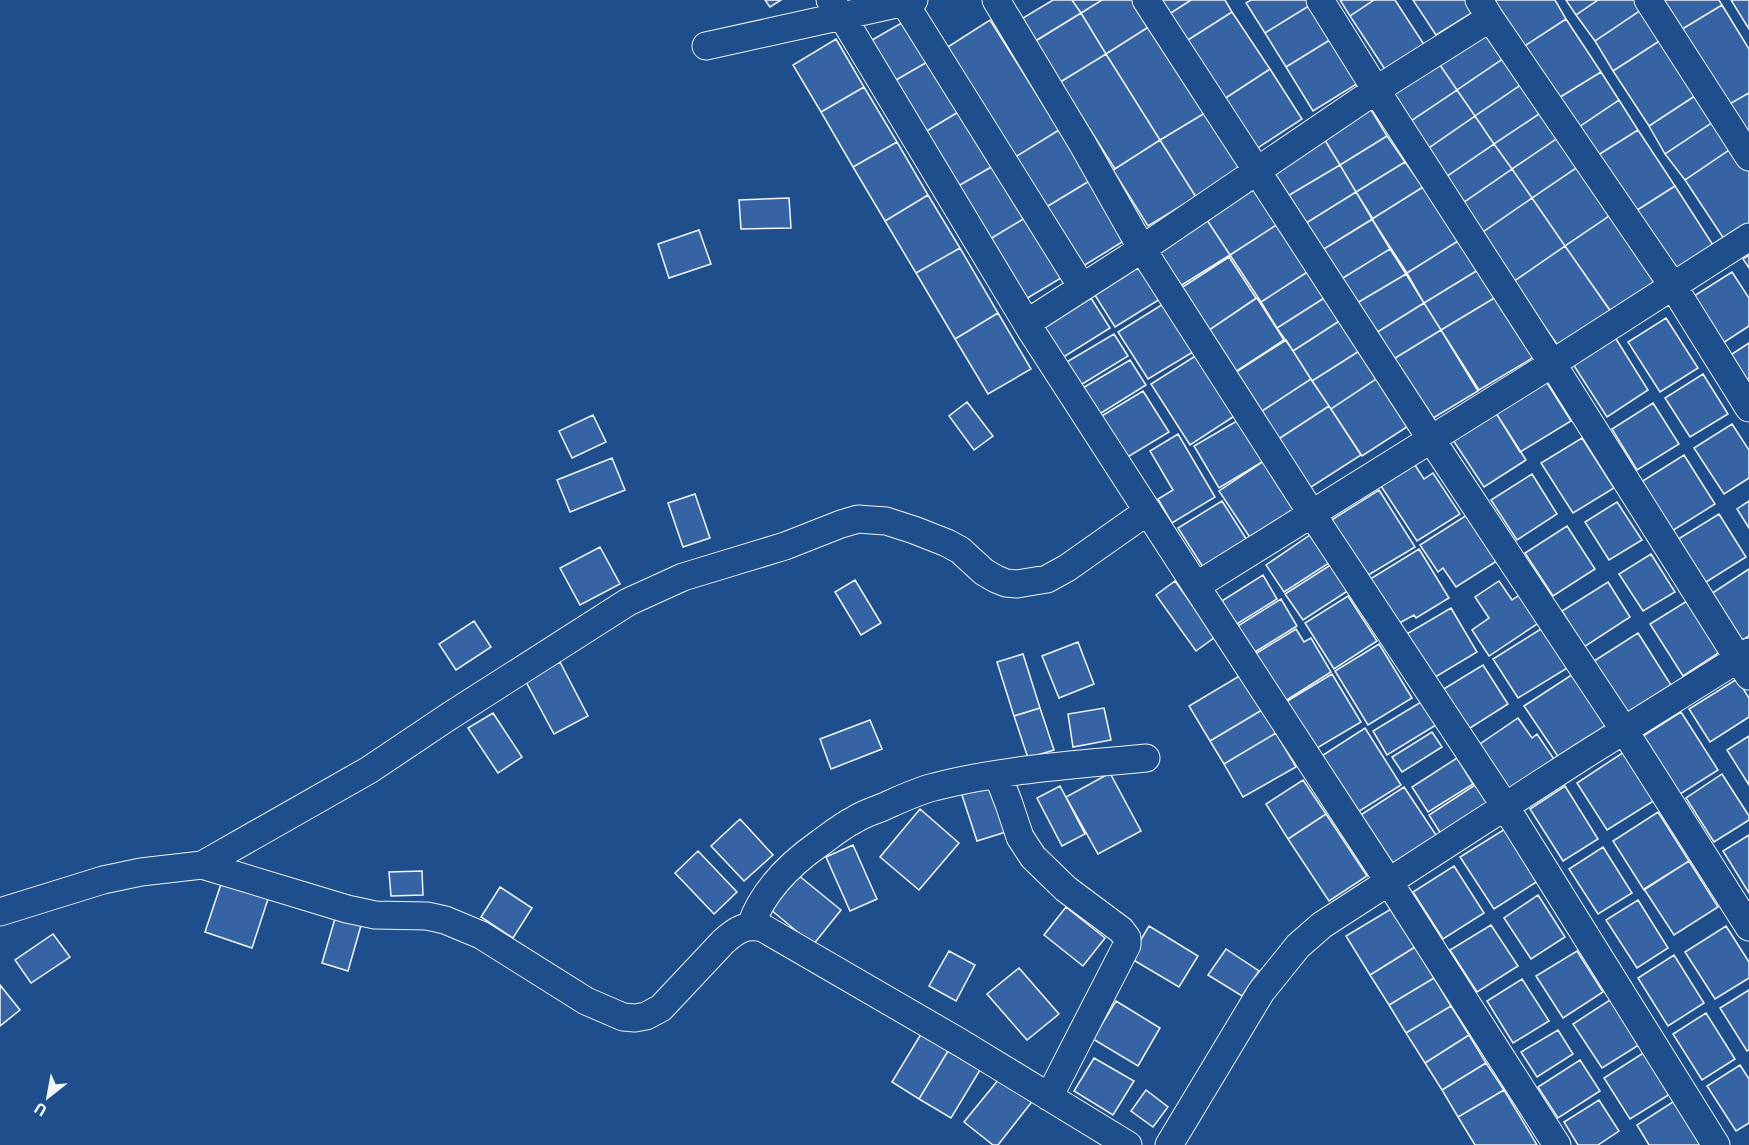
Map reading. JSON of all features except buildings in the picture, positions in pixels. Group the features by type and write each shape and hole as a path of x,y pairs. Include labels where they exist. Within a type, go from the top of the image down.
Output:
{"street":[{"path":"996,0 1082,143 1142,249 1312,514 1505,806 1716,1145"},
{"path":"1146,0 1431,440 1624,730 1749,927"},
{"path":"1169,1145 1261,992 1298,946 1322,925 1624,730 1745,662 1320,0"},
{"path":"1648,0 1749,157"},
{"path":"706,46 836,8 909,1 1082,287"},
{"path":"836,8 1027,323 1557,1145"},
{"path":"1027,323 1142,249 1376,90 1484,9 1673,285 1749,408"},
{"path":"1196,586 1431,440 1749,237"},
{"path":"202,865 369,770 628,602 683,578 785,546 841,524 865,519 886,521 948,543 960,550 984,572 1006,583 1017,584 1047,579 1067,568 1148,511"},
{"path":"751,925 755,912 765,896 783,874 803,855 854,819 931,787 1032,769 1146,759"},
{"path":"998,775 1020,837 1034,857 1066,889 1121,930 1127,938 1127,945 1049,1097"},
{"path":"0,912 103,880 202,865 356,911 375,915 427,916 446,920 481,935 586,1001 623,1017 635,1018 646,1016 661,1008 733,933 751,925 763,927 961,1042 1128,1145"}]}
